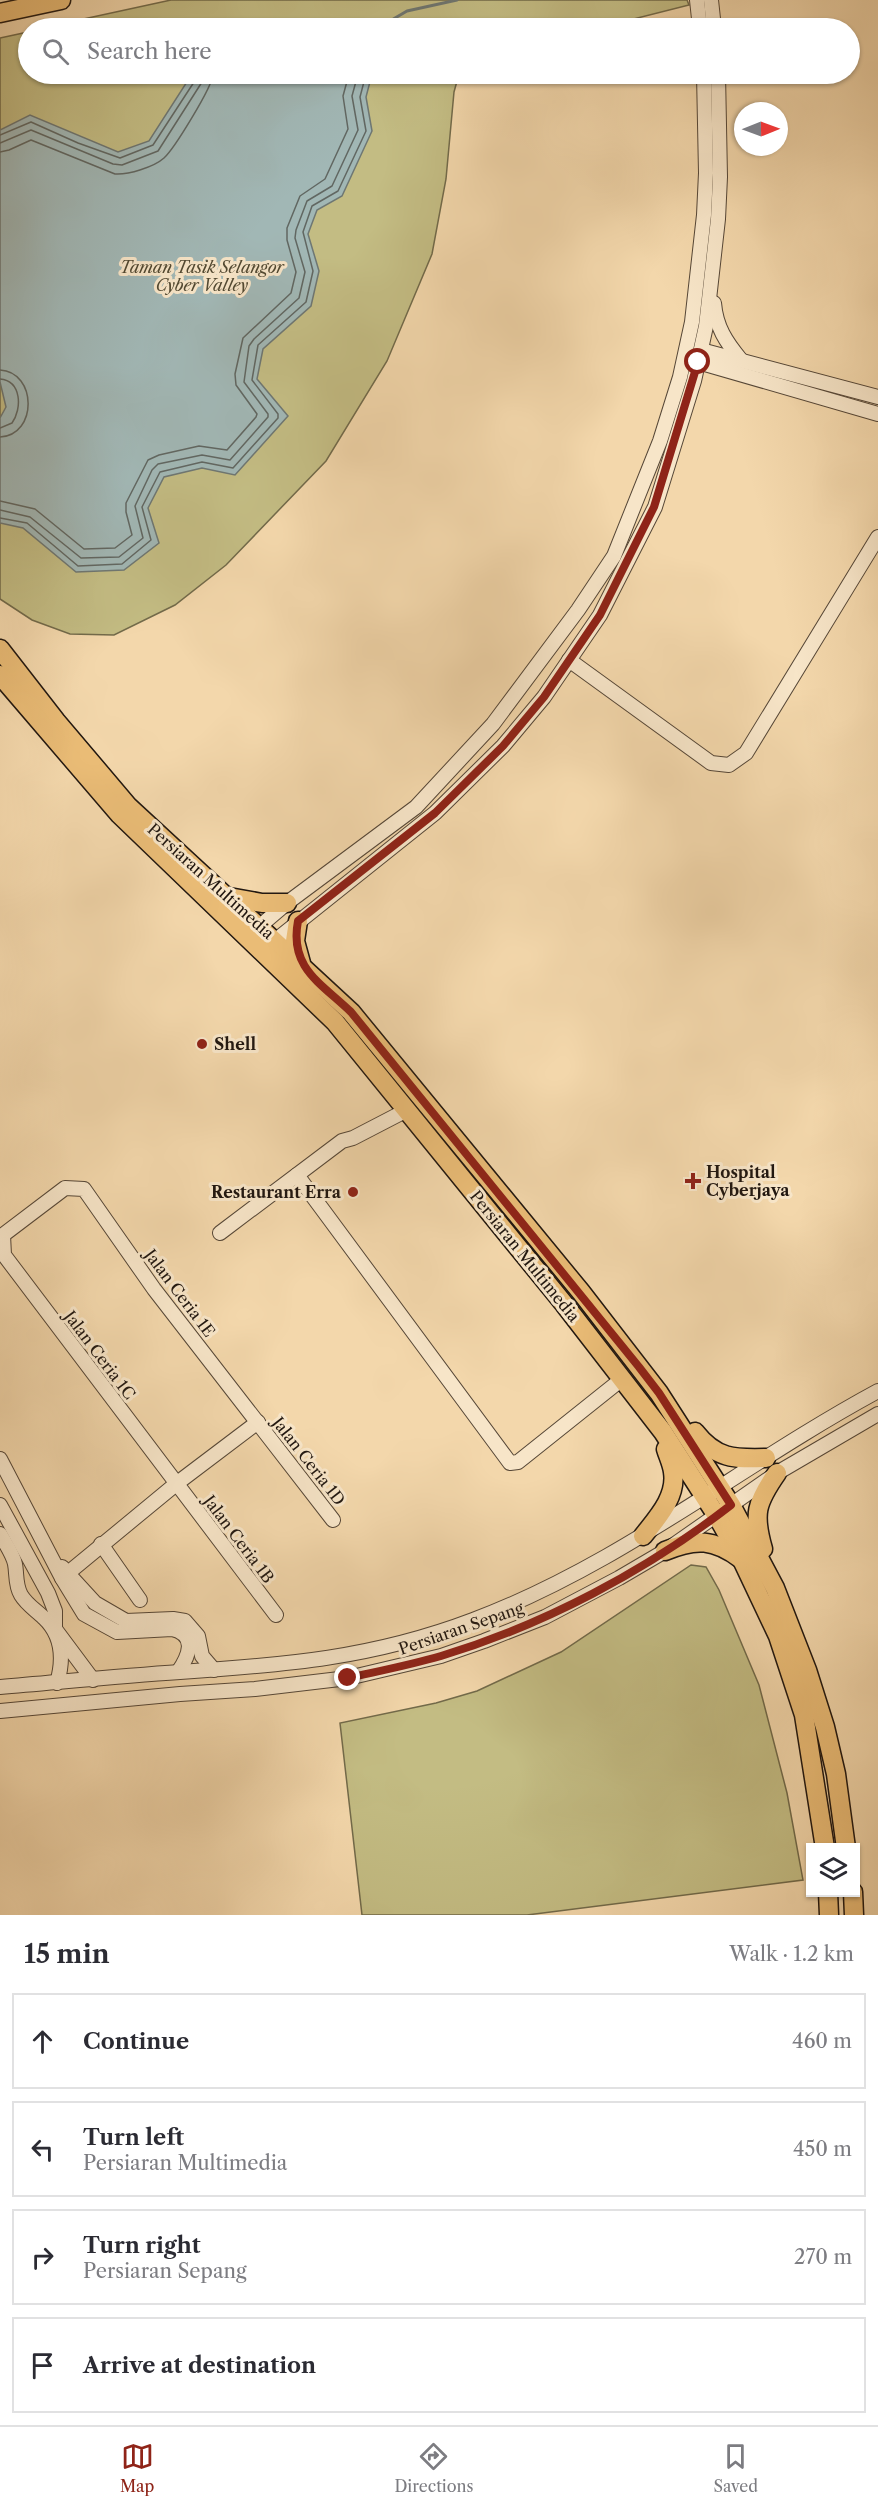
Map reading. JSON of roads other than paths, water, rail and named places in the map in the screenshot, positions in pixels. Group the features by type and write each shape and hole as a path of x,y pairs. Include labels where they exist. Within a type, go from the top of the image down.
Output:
{"main road":[{"path":"0,14 62,0"},
{"name":"Persiaran Multimedia","path":"0,649 56,721 128,806 276,940 351,1012 573,1283 659,1393 713,1493 775,1588 807,1670 825,1727 836,1774 845,1843"},
{"name":"Persiaran Multimedia","path":"0,675 119,814 335,1022 713,1493"},
{"path":"228,897 262,903 287,903"},
{"path":"298,921 295,941 301,964"},
{"path":"659,1393 709,1448 728,1457 766,1458"},
{"path":"643,1536 665,1505 673,1487 673,1472 663,1432"},
{"path":"775,1588 756,1525 757,1508 777,1473"},
{"name":"Persiaran Multimedia","path":"724,1511 742,1560 778,1636 804,1715 824,1843"},
{"path":"665,1551 692,1542 705,1542 718,1546 742,1560"},
{"path":"828,1897 828,1915"},
{"path":"853,1897 854,1915"},
{"path":"854,1897 860,1915"}],"street":[{"path":"697,0 699,18"},
{"path":"711,0 713,18"},
{"path":"260,926 287,903 416,807 493,724 578,610 614,555 660,441 680,377 692,322 704,214 706,173 704,84"},
{"path":"276,940 435,813 503,746 544,697 600,615 654,507 700,356 711,277 720,177 718,84"},
{"path":"711,277 716,319 729,346 741,360"},
{"path":"700,356 741,360 878,397"},
{"path":"700,356 878,414"},
{"path":"569,660 711,763 729,765 747,753 878,537"},
{"path":"220,1233 342,1141 353,1138 407,1110"},
{"path":"297,1175 510,1463 518,1462 622,1379"},
{"name":"Jalan Ceria 1C","path":"75,1187 65,1188 3,1236 4,1255 176,1484"},
{"name":"Jalan Ceria 1E","path":"75,1187 84,1189 154,1289 258,1422"},
{"name":"Persiaran Sepang","path":"0,1687 345,1657 434,1634 535,1594 608,1557 713,1493 836,1413 878,1391"},
{"name":"Persiaran Sepang","path":"0,1711 348,1678 441,1656 545,1617 619,1578 665,1551 777,1473 878,1414"},
{"path":"65,1575 176,1484 258,1422"},
{"name":"Jalan Ceria 1D","path":"258,1422 333,1520"},
{"path":"0,1459 53,1560 65,1575 95,1603 126,1621 172,1619 185,1621 198,1636 202,1656 213,1670"},
{"name":"Jalan Ceria 1B","path":"176,1484 276,1615"},
{"path":"0,1505 48,1593 55,1611 55,1629 61,1647 62,1664 57,1683"},
{"path":"0,1534 14,1561 15,1577 20,1593 29,1606 55,1629 93,1680"},
{"path":"101,1544 140,1600"},
{"path":"65,1575 84,1614 110,1629 125,1633 172,1629 181,1631 188,1639 189,1649 187,1660 178,1672"},
{"path":"0,1702 93,1702"}],"water":[{"name":"Taman Tasik Selangor Cyber Valley","path":"186,84 369,84 366,97 372,131 342,196 317,210 308,234 319,271 311,306 263,349 257,379 288,416 235,475 202,468 164,477 148,508 159,543 124,570 76,572 23,528 0,523 0,418 6,407 0,382 0,130 30,115 118,152 149,141"}],"waterway":[{"path":"395,18 407,11 457,0"}],"place":[{"name":"Shell","path":"202,1044"},
{"name":"Hospital Cyberjaya","path":"693,1181"},
{"name":"Restaurant Erra","path":"353,1192"}]}
